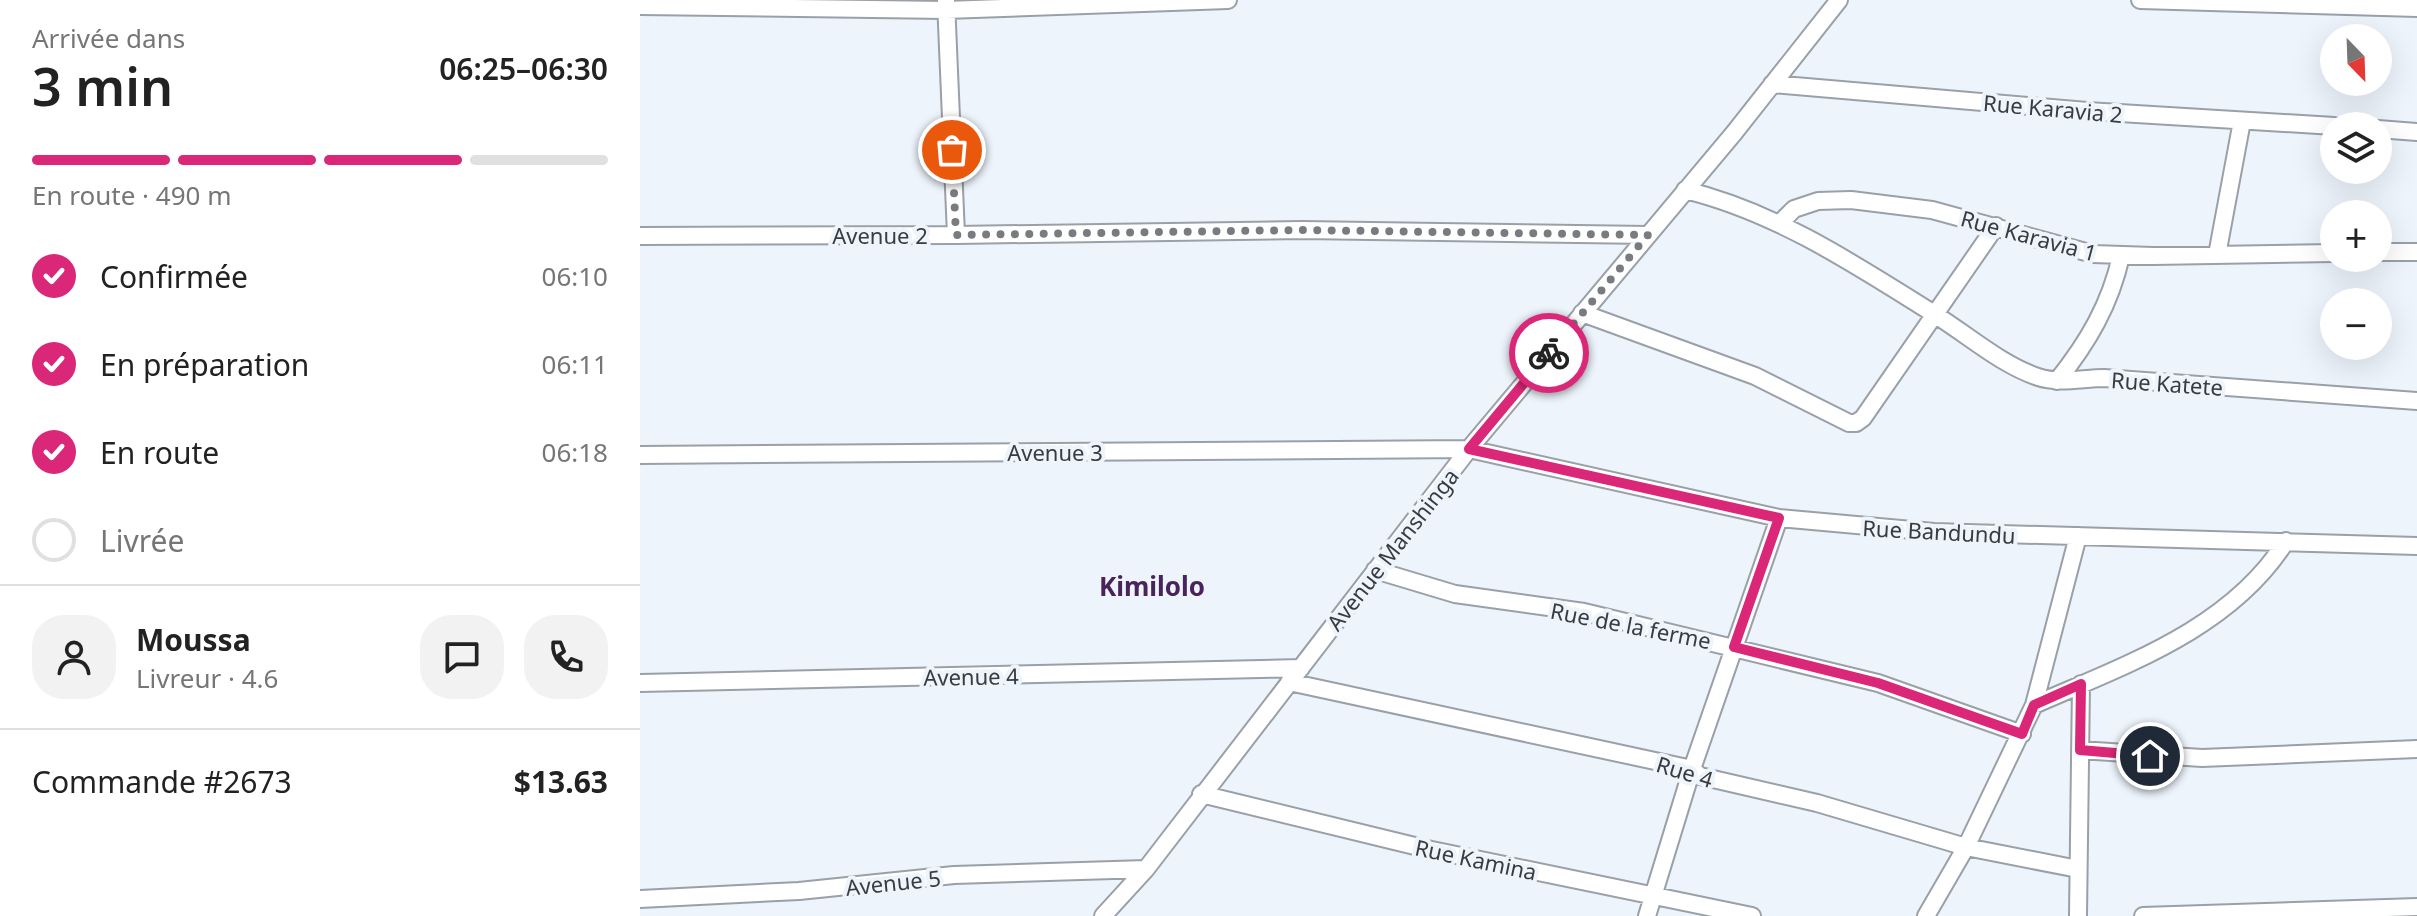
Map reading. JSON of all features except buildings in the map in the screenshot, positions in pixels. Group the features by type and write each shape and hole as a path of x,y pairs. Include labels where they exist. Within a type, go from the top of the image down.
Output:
{"street":[{"path":"640,6 1228,0"},
{"name":"Avenue Manshinga","path":"1103,916 1146,869 1469,449 1839,0"},
{"path":"2140,0 2417,8"},
{"path":"946,5 956,235"},
{"name":"Rue Karavia 2","path":"1772,84 2087,111 2320,125"},
{"path":"2217,255 2242,121"},
{"path":"2392,130 2417,132"},
{"name":"Rue Katete","path":"1685,190 1780,223 1936,315 1999,358 2038,378 2057,381 2104,378 2417,401"},
{"name":"Rue Karavia 1","path":"1780,223 1794,209 1818,201 1851,200 1932,210 2093,254 2320,253"},
{"path":"1582,313 1755,376 1849,423 1856,423 1863,418 1996,226"},
{"name":"Avenue 2","path":"640,236 1302,230 1648,235"},
{"path":"2392,252 2417,252"},
{"path":"2057,381 2085,347 2101,319 2116,280 2121,256"},
{"name":"Avenue 3","path":"640,455 1469,449"},
{"name":"Rue Bandundu","path":"1469,449 1779,518 1934,532 2417,546"},
{"path":"1647,916 1692,769 1779,518"},
{"path":"1926,916 1966,847 2034,705 2078,536"},
{"path":"2034,705 2189,632 2224,610 2253,585 2286,541"},
{"name":"Rue de la ferme","path":"1375,570 1455,594 1584,612 1878,683 2022,734"},
{"name":"Avenue 4","path":"640,683 1301,668"},
{"name":"Rue 4","path":"1289,682 1692,769 1700,776 1817,803 1966,847 2078,869"},
{"path":"2078,916 2081,684"},
{"path":"2080,750 2202,758 2417,749"},
{"name":"Rue Kamina","path":"1201,794 1427,849 1752,916"},
{"name":"Avenue 5","path":"640,899 799,891 970,874 1146,869"},
{"path":"2143,916 2417,907"}],"way so far":[{"path":"952,150 956,235 1302,230 1648,235 1549,353"}],"district":[{"name":"Kimilolo","path":"1152,586"}],"route":[{"path":"1549,353 1469,449 1779,518 1734,647 1878,683 2022,734 2034,705 2081,684 2080,750 2150,756"}]}
